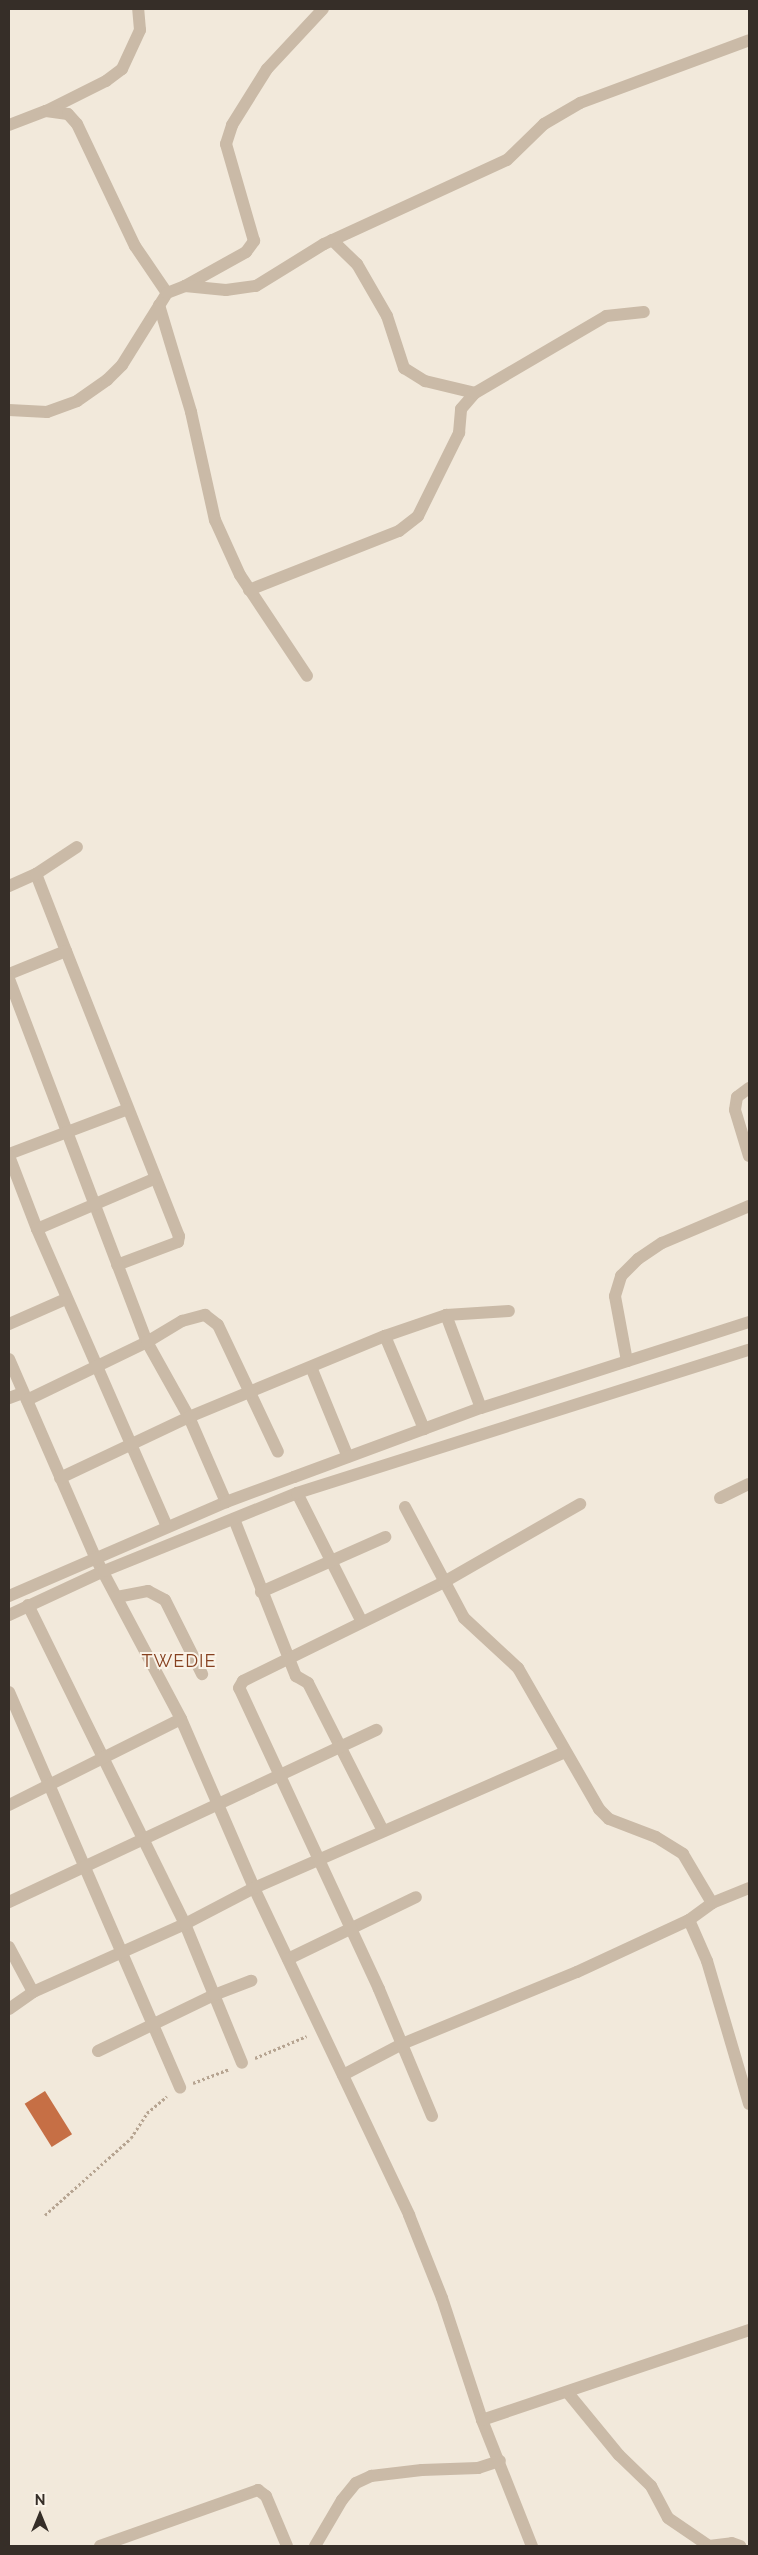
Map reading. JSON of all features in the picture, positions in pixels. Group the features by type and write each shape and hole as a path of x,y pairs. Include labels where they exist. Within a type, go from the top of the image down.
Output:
{"street":[{"path":"9,125 46,111 106,81 122,68 140,30 138,9"},
{"path":"9,410 47,412 77,401 122,365 167,293 185,286 246,252 254,241 226,144 232,125 267,68 323,9"},
{"path":"185,286 226,290 256,286 332,240 507,160 544,124 580,103 749,40"},
{"path":"46,111 68,114 77,124 135,246 167,293"},
{"path":"332,240 357,264 387,316 404,368 425,381 474,393"},
{"path":"159,304 191,412 215,520 249,590 307,676"},
{"path":"249,590 399,531 418,516 459,433 461,410 474,393 606,316 644,312"},
{"path":"9,886 36,874 77,848"},
{"path":"36,874 179,1236 178,1242 117,1265"},
{"path":"9,974 66,951"},
{"path":"9,979 65,1133 147,1342 189,1417 226,1502"},
{"path":"749,1088 737,1097 735,1110 749,1156"},
{"path":"128,1108 9,1155 37,1230 66,1299 167,1527"},
{"path":"37,1230 156,1178"},
{"path":"627,1361 615,1296 621,1276 638,1260 662,1243 749,1206"},
{"path":"9,1324 66,1299"},
{"path":"60,1478 189,1417 385,1336 446,1315 508,1312"},
{"path":"9,1398 24,1396 95,1366 147,1342 182,1321 205,1315 218,1325 278,1452"},
{"path":"446,1315 481,1408"},
{"path":"9,1596 95,1557 226,1502 481,1408 749,1322"},
{"path":"385,1336 424,1429"},
{"path":"9,1615 104,1571 297,1493 749,1350"},
{"path":"9,1359 95,1557 181,1718 254,1888 409,2215 442,2298 482,2420 500,2461 532,2546"},
{"path":"310,1367 348,1457"},
{"path":"720,1498 749,1484"},
{"path":"297,1493 362,1622"},
{"path":"432,2116 321,1861 239,1688 243,1681 444,1582 580,1504"},
{"path":"405,1507 444,1582 473,1629 496,1645 518,1668 599,1810 609,1819 656,1837 683,1854 712,1903"},
{"path":"234,1519 261,1592 296,1676 308,1683 383,1832"},
{"path":"261,1592 385,1537"},
{"path":"117,1597 148,1591 165,1600 202,1674"},
{"path":"28,1605 144,1837 185,1924 242,2063"},
{"path":"9,1692 86,1866 180,2088"},
{"path":"9,1805 181,1718"},
{"path":"9,1902 144,1837 377,1730"},
{"path":"9,2009 33,1992 185,1924 254,1888 321,1861 565,1752"},
{"path":"343,2075 402,2044 577,1972 689,1920 712,1903 749,1888"},
{"path":"288,1959 416,1897"},
{"path":"689,1920 707,1961 749,2104"},
{"path":"9,1947 33,1992"},
{"path":"98,2051 214,1995 251,1981"},
{"path":"482,2420 568,2393 616,2373 749,2330"},
{"path":"568,2393 619,2455 651,2486 668,2518 709,2546 732,2543 740,2546"},
{"path":"315,2546 342,2500 356,2483 371,2476 422,2470 478,2468 500,2461"},
{"path":"100,2546 258,2490 266,2496 287,2546"}],"path":[{"path":"45,2215 132,2138 147,2113 180,2088 322,2030"}],"building":[{"path":"45,2091 72,2134 52,2147 25,2104"}],"district":[{"name":"TWEDIE","path":"179,1661"}]}
